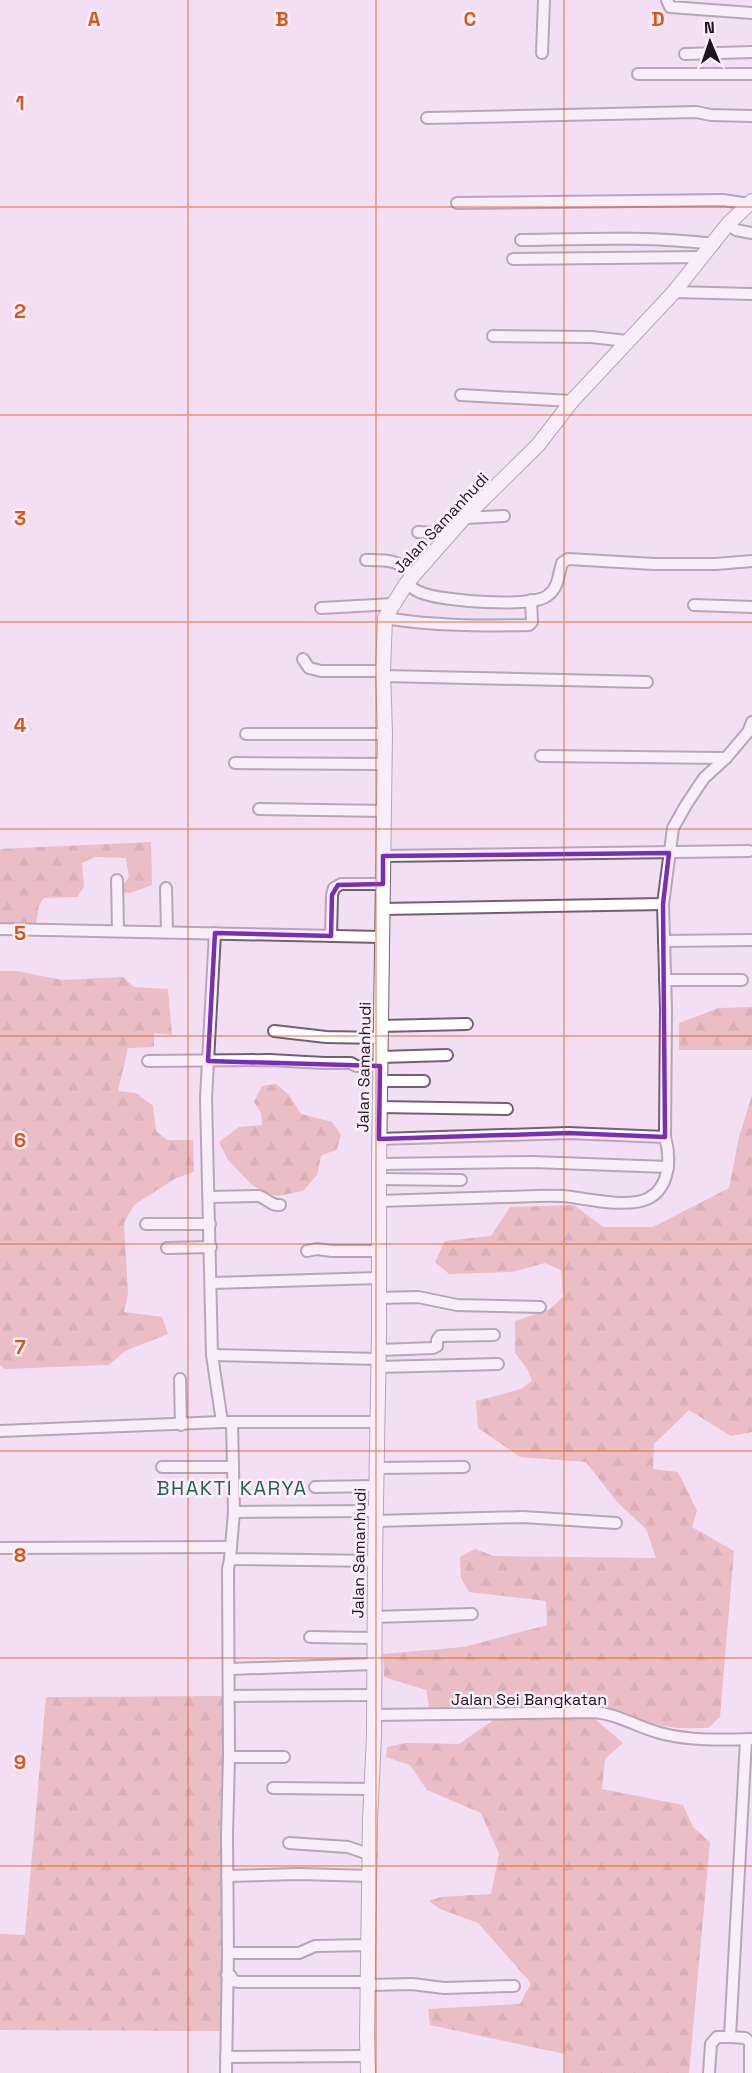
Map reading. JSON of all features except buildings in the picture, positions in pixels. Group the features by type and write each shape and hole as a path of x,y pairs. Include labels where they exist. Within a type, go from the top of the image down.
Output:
{"street":[{"path":"542,53 544,0"},
{"path":"667,0 670,6 752,12"},
{"path":"686,54 752,52"},
{"path":"638,74 752,74"},
{"path":"427,118 696,112 711,115 752,116"},
{"path":"457,203 723,200 751,203"},
{"name":"Jalan Samanhudi","path":"368,2073 377,1468 382,811 385,735 383,673 386,618 409,580 464,518 538,445 572,401 674,292 728,224 751,203"},
{"path":"728,224 736,230 752,233"},
{"path":"520,240 677,239 714,244"},
{"path":"513,260 701,257"},
{"path":"674,292 752,294"},
{"path":"493,336 591,337 627,341"},
{"path":"461,395 572,401"},
{"path":"464,518 504,516"},
{"path":"418,532 450,534"},
{"path":"366,560 392,561 400,564 409,580 422,594 504,603 540,599 549,595 560,578 562,563 568,559 654,564 716,564 752,561"},
{"path":"386,618 456,625 529,625 532,622 531,600"},
{"path":"321,608 393,604"},
{"path":"694,605 752,607"},
{"path":"303,659 309,668 321,671 647,682"},
{"path":"378,1201 556,1196 604,1202 642,1201 655,1194 662,1186 668,1167 669,1150 665,1137 663,904 673,828 704,778 726,758 748,732 752,722"},
{"path":"246,734 385,735"},
{"path":"541,756 726,758"},
{"path":"235,763 384,764"},
{"path":"259,809 382,811"},
{"path":"383,856 749,851"},
{"path":"117,880 118,930"},
{"path":"331,936 334,888 341,884 383,884"},
{"path":"166,888 167,931"},
{"path":"382,909 663,904"},
{"path":"0,928 381,936"},
{"path":"215,933 206,1098 212,1354 227,1422 234,1512 228,1569 230,1670 226,2073"},
{"path":"664,941 752,940"},
{"path":"665,980 742,980"},
{"path":"274,1031 326,1037 467,1024"},
{"path":"148,1061 270,1060 351,1063 356,1066 447,1055"},
{"path":"380,1082 424,1081"},
{"path":"380,1107 507,1109"},
{"path":"379,1139 568,1133 665,1137"},
{"path":"379,1164 532,1162 668,1167"},
{"path":"379,1179 461,1180"},
{"path":"209,1197 260,1196 270,1203 280,1205"},
{"path":"146,1224 210,1224"},
{"path":"167,1248 211,1247"},
{"path":"308,1251 317,1249 378,1251"},
{"path":"212,1282 378,1278"},
{"path":"378,1298 418,1297 457,1305 540,1307"},
{"path":"378,1359 433,1348 437,1346 437,1340 441,1336 494,1335"},
{"path":"212,1354 498,1364"},
{"path":"180,1379 181,1425"},
{"path":"0,1431 227,1422 376,1422"},
{"path":"162,1467 232,1467"},
{"path":"377,1468 464,1467"},
{"path":"315,1487 376,1486"},
{"path":"234,1512 524,1517 616,1523"},
{"path":"0,1548 230,1553 375,1561"},
{"path":"374,1617 472,1614"},
{"path":"310,1637 374,1638"},
{"path":"230,1670 374,1664"},
{"path":"229,1696 374,1695"},
{"name":"Jalan Sei Bangkatan","path":"374,1715 594,1712 616,1715 668,1735 749,1740"},
{"path":"730,2037 749,1740"},
{"path":"229,1757 284,1757"},
{"path":"273,1788 372,1789"},
{"path":"289,1843 331,1844 370,1855"},
{"path":"227,1876 370,1876"},
{"path":"228,1953 298,1953 315,1946 369,1945"},
{"path":"227,1975 231,1976 233,1981 239,1982 412,1984 444,1988 514,1986"},
{"path":"709,2073 712,2042 717,2037 745,2038 750,2042 750,2073"},
{"path":"226,2057 342,2058 368,2056"}],"highlighted area":[{"path":"669,853 663,904 665,1137 568,1133 379,1139 380,1066 208,1061 215,933 331,936 332,895 338,885 383,884 383,856"}],"green space":[{"path":"151,842 152,885 130,893 123,892 122,886 129,877 126,858 95,857 82,863 84,887 77,897 44,898 39,905 36,925 0,924 0,849"},
{"path":"0,971 17,971 62,980 123,977 134,987 168,989 172,1035 154,1033 154,1047 128,1048 118,1091 136,1093 153,1106 156,1131 167,1140 193,1140 194,1172 176,1178 134,1205 124,1223 128,1294 124,1312 162,1317 168,1334 125,1351 109,1365 5,1369 0,1365"},
{"path":"752,1007 752,1050 679,1050 679,1023 719,1008"},
{"path":"276,1084 289,1095 301,1114 332,1122 341,1135 337,1149 321,1156 317,1175 303,1191 278,1196 266,1194 252,1185 228,1160 219,1142 239,1127 262,1125 261,1113 254,1102 262,1086"},
{"path":"752,1095 752,1432 731,1436 689,1410 654,1444 653,1469 678,1472 697,1511 692,1527 734,1551 720,1717 708,1728 678,1728 595,1719 623,1743 605,1759 602,1789 683,1805 693,1827 710,1842 689,2073 565,2073 565,2054 430,2025 428,2009 520,2004 531,1983 478,1923 440,1909 429,1901 441,1897 491,1894 499,1854 481,1813 427,1790 410,1765 386,1757 387,1747 406,1743 459,1744 492,1721 489,1706 429,1707 426,1690 384,1677 383,1654 464,1647 547,1625 546,1601 469,1592 461,1578 460,1557 475,1549 494,1556 656,1558 646,1529 617,1502 586,1462 520,1457 478,1428 476,1401 521,1389 532,1381 528,1370 515,1353 515,1321 550,1309 563,1297 561,1270 545,1263 512,1272 449,1274 435,1262 445,1241 491,1236 510,1207 574,1205 603,1227 653,1227 729,1188 739,1137"},
{"path":"229,1696 220,2031 0,2030 0,1934 25,1935 46,1697"}],"district":[{"name":"BHAKTI KARYA","path":"232,1488"}]}
